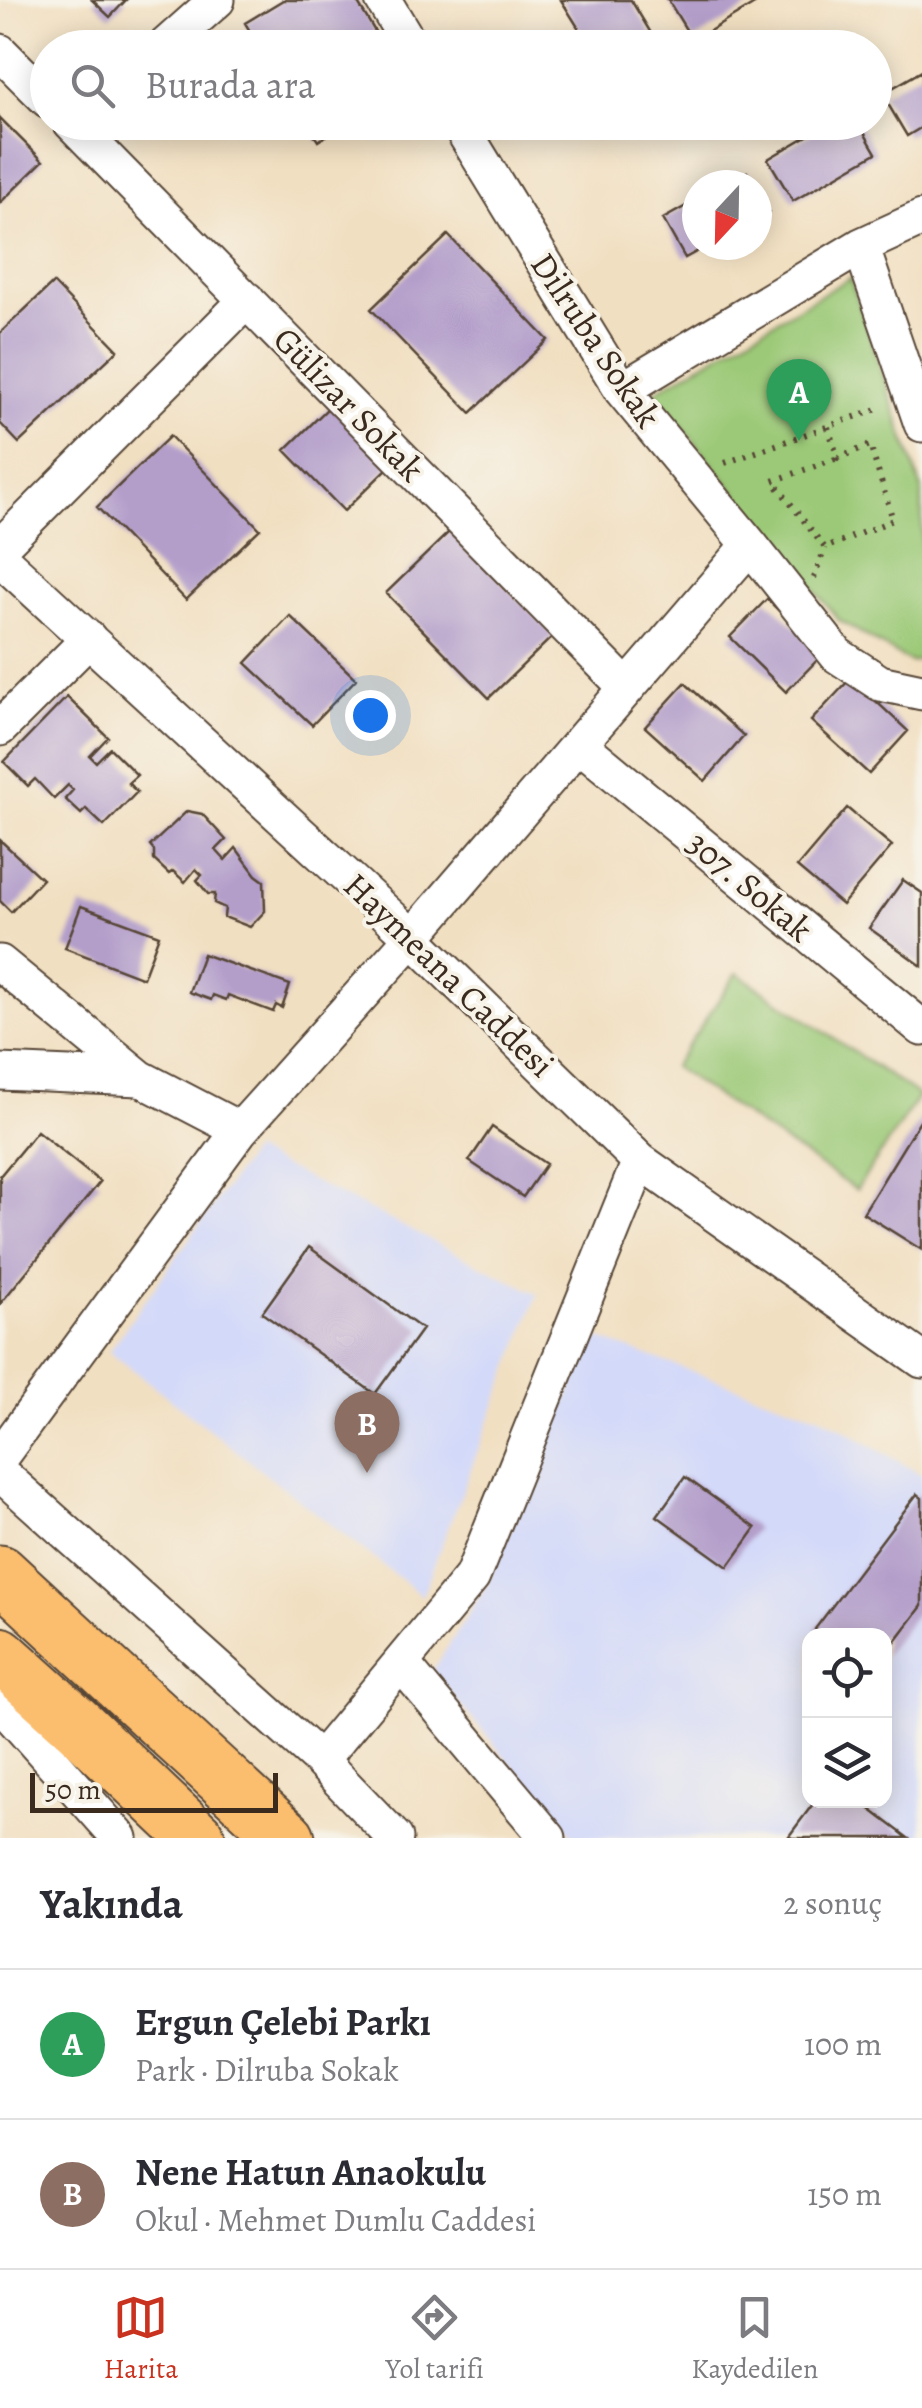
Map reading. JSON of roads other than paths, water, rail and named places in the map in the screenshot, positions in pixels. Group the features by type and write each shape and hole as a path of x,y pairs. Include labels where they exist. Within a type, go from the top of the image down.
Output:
{"highway":[{"path":"0,1573 287,1838"},
{"path":"0,1655 197,1838"}],"street":[{"path":"183,30 217,0"},
{"path":"383,0 401,30"},
{"path":"0,52 30,82"},
{"name":"Gülizar Sokak","path":"91,140 626,688"},
{"name":"Dilruba Sokak","path":"469,140 622,390 836,656 880,683 922,692"},
{"path":"622,390 861,246 922,218"},
{"path":"861,246 917,411"},
{"path":"0,547 247,300"},
{"path":"0,1457 240,1130 412,938 750,546"},
{"name":"Haymeana Caddesi","path":"0,558 412,938 640,1161 922,1360"},
{"path":"0,728 88,640"},
{"name":"307. Sokak","path":"579,744 922,1028"},
{"path":"0,963 140,1078 240,1130"},
{"path":"0,1072 140,1078"},
{"path":"320,1760 472,1577 640,1161"},
{"path":"0,1473 320,1760 396,1838"},
{"path":"400,1663 548,1838"},
{"path":"0,1704 120,1838"}],"place":[{"name":"Ergun Çelebi Parkı","path":"799,441"},
{"name":"Nene Hatun Anaokulu","path":"367,1473"}]}
